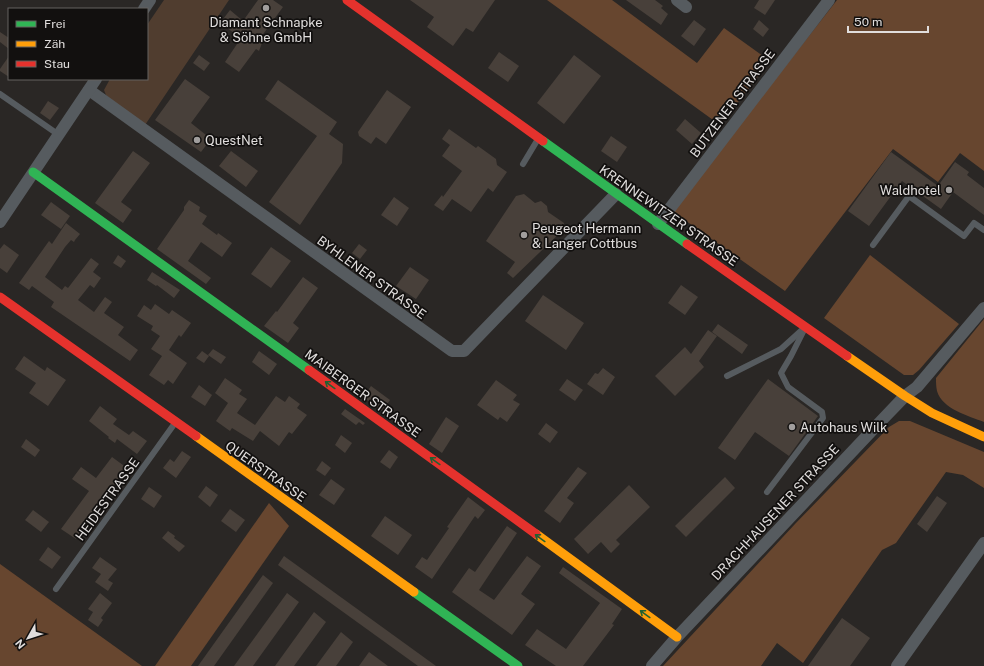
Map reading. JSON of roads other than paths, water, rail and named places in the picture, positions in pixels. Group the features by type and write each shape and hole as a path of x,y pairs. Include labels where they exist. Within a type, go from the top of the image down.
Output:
{"street":[{"name":"KRENNEWITZER STRASSE","path":"347,0 658,224 905,396 932,413 984,437"},
{"name":"BUTZENER STRASSE","path":"658,224 829,0"},
{"path":"0,222 95,80"},
{"name":"BYHLENER STRASSE","path":"89,90 452,351 464,351 616,194"},
{"name":"MAIBERGER STRASSE","path":"33,172 677,637"},
{"name":"QUERSTRASSE","path":"0,297 518,666"},
{"name":"DRACHHAUSENER STRASSE","path":"652,666 677,637 905,396 917,387 984,308"},
{"path":"897,666 984,542"}],"lane":[{"path":"0,94 59,135"},
{"path":"523,164 539,138"},
{"path":"873,245 909,196 964,236 974,223 984,230"},
{"path":"727,376 781,349 806,327"},
{"path":"767,492 823,418 822,412 788,387 781,373 806,327"},
{"name":"HEIDESTRASSE","path":"56,589 175,422"}],"place":[{"name":"Diamant Schnapke & Söhne GmbH","path":"266,8"},
{"name":"QuestNet","path":"197,140"},
{"name":"Waldhotel","path":"949,190"},
{"name":"Peugeot Hermann & Langer Cottbus","path":"524,235"},
{"name":"Autohaus Wilk","path":"792,427"}]}
